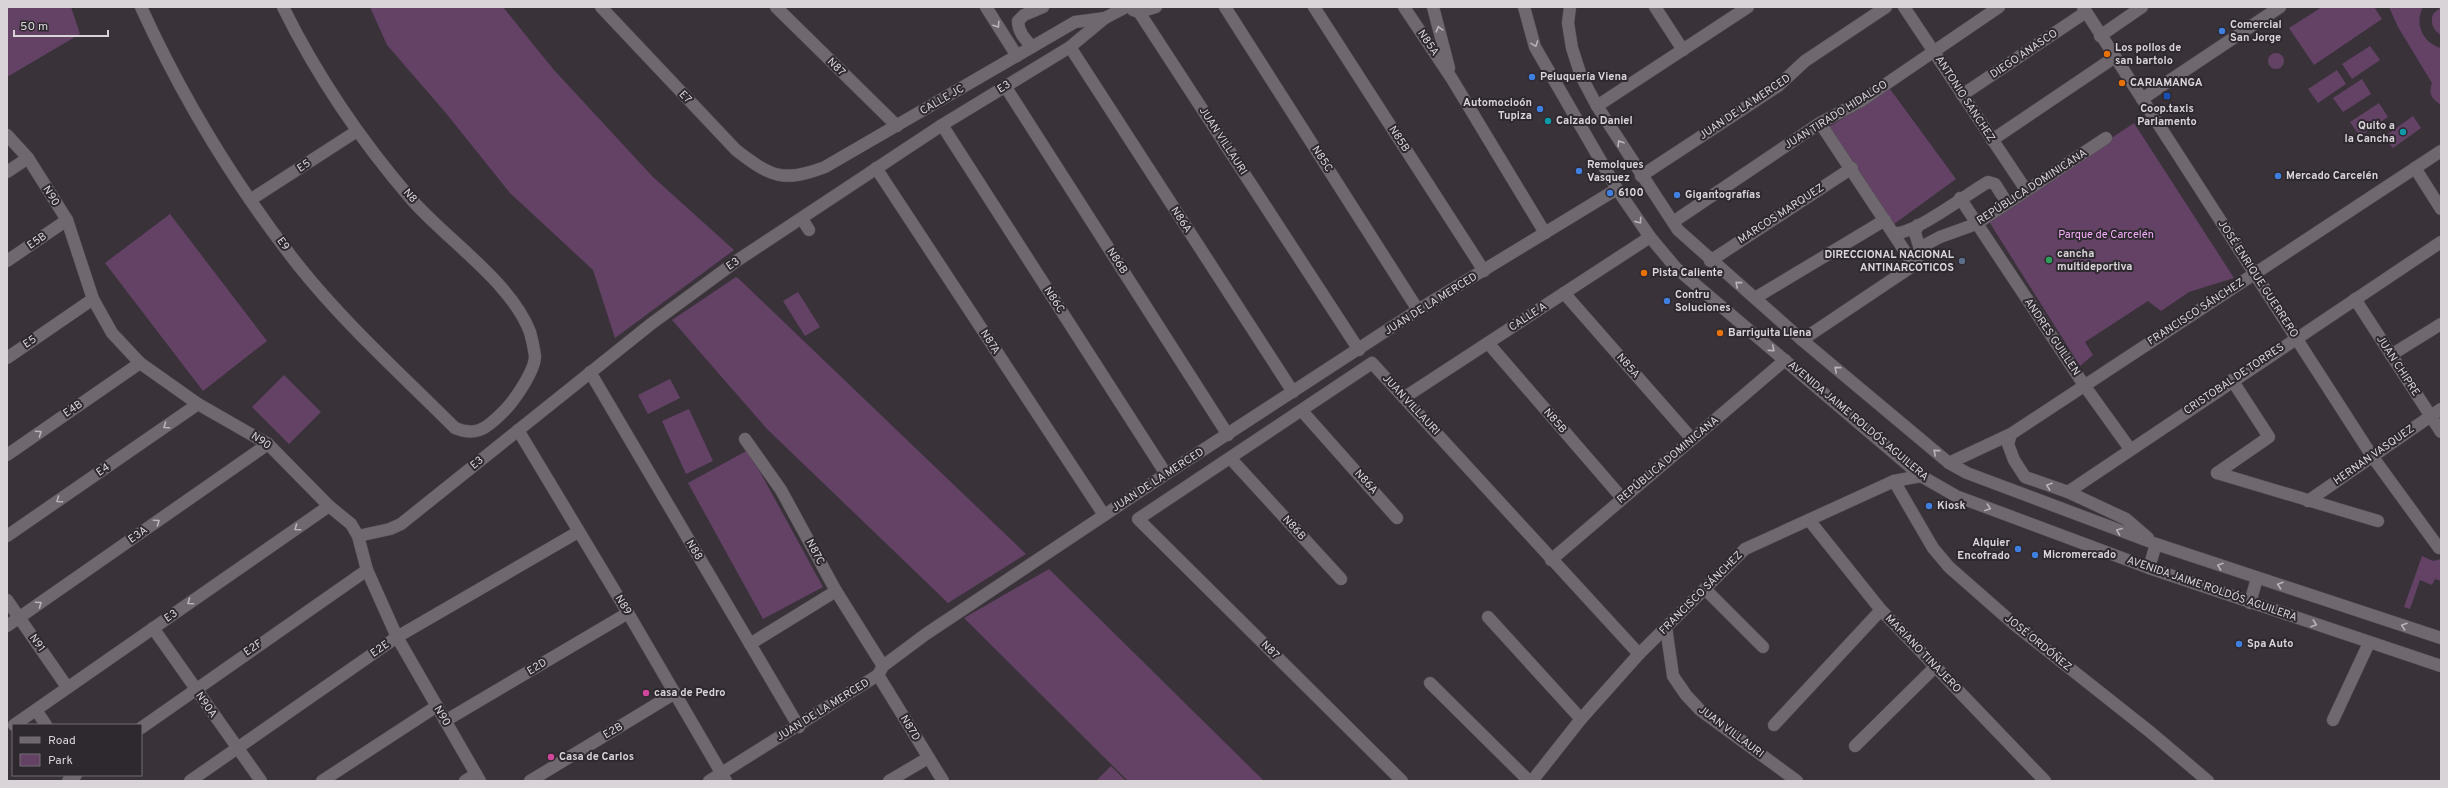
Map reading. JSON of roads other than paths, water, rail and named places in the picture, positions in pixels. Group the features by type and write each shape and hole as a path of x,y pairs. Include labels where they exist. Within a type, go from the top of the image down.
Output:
{"street":[{"name":"E9","path":"141,7 164,58 206,131 250,200 299,266 353,325 455,428 466,433 479,431"},
{"name":"N8","path":"283,7 295,32 357,131 413,200 516,305 530,333 535,357 528,377 502,413 479,431"},
{"name":"E7","path":"601,7 736,150 758,167 777,176"},
{"name":"N87","path":"776,7 897,126"},
{"path":"986,7 1017,56"},
{"path":"1032,47 1023,37 1018,28 1018,21 1024,15 1043,7"},
{"path":"1116,11 1139,12 1156,7"},
{"name":"N85C","path":"1225,7 1418,310"},
{"name":"N85B","path":"1314,7 1484,270"},
{"name":"N85A","path":"1404,7 1452,79 1545,233"},
{"name":"N85A","path":"1433,7 1452,79"},
{"name":"AVENIDA JAIME ROLDÓS AGUILERA","path":"1524,7 1535,47 1617,189 1650,237 1676,268 1921,476 1956,496 2149,568 2441,666"},
{"path":"1570,7 1568,23 1572,48 1581,76 1597,106 1672,222 1710,261 1950,463 1967,473 2156,544 2441,638"},
{"path":"1655,7 1683,50"},
{"name":"JUAN DE LA MERCED","path":"1641,176 1778,86 1805,61 1886,7"},
{"name":"ANTONIO SANCHEZ","path":"1904,7 2026,190"},
{"name":"JUAN TIRADO HIDALGO","path":"1672,222 1820,123 1861,100 1998,7"},
{"path":"2100,36 2142,7"},
{"path":"2142,99 2280,7"},
{"path":"1597,106 1744,8"},
{"name":"JOSÉ ENRIQUE GUERRERO","path":"2085,10 2100,36 2372,456 2439,548"},
{"name":"DIEGO ANASCO","path":"1962,95 2085,10"},
{"name":"CALLE JC","path":"777,176 800,177 825,168 1075,22 1116,11"},
{"name":"E3","path":"358,536 390,529 401,524 651,324 738,260 942,125 1070,47 1116,11"},
{"name":"JUAN VILLAURI","path":"1139,12 1359,350"},
{"name":"N86A","path":"1070,47 1292,392"},
{"path":"1992,140 2115,57"},
{"name":"N86B","path":"1005,86 1228,435"},
{"path":"1820,123 1852,168 1884,220 1895,233 1914,265"},
{"name":"N86C","path":"942,125 1166,474"},
{"name":"E5","path":"250,200 357,131"},
{"name":"N90","path":"7,135 28,158 67,220 93,299 112,334 140,363 198,404 268,444 329,506 351,524 358,536 367,570 397,638 478,777"},
{"name":"REPÚBLICA DOMINICANA","path":"1920,250 1923,246 1940,236 1976,224 2106,138"},
{"name":"FRANCISCO SÁNCHEZ","path":"1950,463 2011,434 2441,151"},
{"path":"7,172 28,158"},
{"name":"N87A","path":"876,168 1104,515"},
{"name":"MARCOS MARQUEZ","path":"1710,261 1852,168"},
{"path":"2415,168 2441,209"},
{"path":"1895,233 1900,233 1918,225 1960,198 1991,181 2007,203"},
{"name":"JUAN DE LA MERCED","path":"709,781 724,777 880,671 936,627 1166,474 1359,350 1418,310 1617,189"},
{"name":"ANDRES GUILLEN","path":"1960,198 2084,385 2130,449"},
{"path":"802,219 809,230"},
{"name":"E5B","path":"7,261 67,220"},
{"path":"1755,298 1884,220"},
{"path":"1802,340 1914,265 1920,250 1915,233 1918,225"},
{"name":"CALLE A","path":"1405,397 1650,237"},
{"name":"CRISTOBAL DE TORRES","path":"2068,492 2296,337 2441,242"},
{"name":"N85A","path":"1564,294 1692,439"},
{"name":"E5","path":"7,358 93,299"},
{"name":"JUAN CHIPRE","path":"2356,299 2391,355 2436,413 2441,432"},
{"path":"2391,355 2441,324"},
{"name":"N85B","path":"1488,343 1622,498"},
{"name":"REPÚBLICA DOMINICANA","path":"1551,560 1785,360"},
{"name":"E4B","path":"7,455 140,363"},
{"name":"JUAN VILLAURI","path":"1138,520 1372,363 1405,397 1551,560 1639,654"},
{"name":"N88","path":"590,372 798,727"},
{"path":"2232,380 2270,437 2217,473 2308,501 2378,520"},
{"name":"E4","path":"7,536 198,404"},
{"name":"N86A","path":"1302,411 1397,518"},
{"name":"HERNAN VASQUEZ","path":"2308,501 2436,413"},
{"name":"N89","path":"518,430 578,532 628,612 724,777"},
{"path":"2011,434 2008,444 2014,460 2025,477 2068,492 2126,519 2156,544"},
{"name":"N87C","path":"745,439 781,490 880,671"},
{"name":"E3A","path":"7,626 268,444"},
{"name":"N86B","path":"1231,459 1341,580"},
{"name":"FRANCISCO SÁNCHEZ","path":"1530,781 1581,719 1639,654 1745,549 1894,481 1921,476"},
{"name":"JOSÉ ORDÓÑEZ","path":"1894,481 1933,548 1949,567 2015,625 2149,730 2208,781"},
{"name":"E3","path":"15,724 36,710 67,686 154,628 329,506"},
{"name":"N87","path":"1138,520 1402,781"},
{"name":"MARIANO TINAJERO","path":"1809,520 1881,610 2045,781"},
{"name":"E2E","path":"190,781 397,638 578,532"},
{"path":"2149,568 2156,544"},
{"name":"E2F","path":"142,727 367,570"},
{"path":"2250,603 2257,578"},
{"path":"1705,589 1763,647"},
{"path":"750,644 836,591"},
{"name":"N91","path":"7,600 67,686"},
{"path":"1774,724 1881,610"},
{"name":"E2D","path":"445,721 628,612"},
{"path":"1488,617 1581,719"},
{"name":"JUAN VILLAURI","path":"1666,627 1673,676 1686,695 1700,710 1797,781"},
{"name":"N90A","path":"154,628 195,689 261,781"},
{"path":"2333,720 2369,643"},
{"path":"1855,746 1935,667"},
{"name":"N87D","path":"880,671 928,758 943,781"},
{"path":"1430,683 1530,781"},
{"name":"E2B","path":"530,781 675,693"},
{"path":"322,781 437,706"},
{"path":"36,710 45,724"},
{"path":"889,781 928,758"},
{"path":"465,781 478,777"}],"place":[{"name":"Comercial San Jorge","path":"2222,31"},
{"name":"Los pollos de san bartolo","path":"2107,54"},
{"name":"Peluquería Viena","path":"1532,77"},
{"name":"CARIAMANGA","path":"2122,83"},
{"name":"Coop.taxis Parlamento","path":"2167,96"},
{"name":"Automocioón Tupiza","path":"1540,109"},
{"name":"Calzado Daniel","path":"1548,121"},
{"name":"Quito a la Cancha","path":"2403,132"},
{"name":"Remolques Vasquez","path":"1579,171"},
{"name":"Mercado Carcelén","path":"2278,176"},
{"name":"6100","path":"1610,193"},
{"name":"Gigantografías","path":"1677,195"},
{"name":"cancha multideportiva","path":"2049,260"},
{"name":"DIRECCIONAL NACIONAL ANTINARCOTICOS","path":"1962,261"},
{"name":"Pista Caliente","path":"1644,273"},
{"name":"Contru Soluciones","path":"1667,301"},
{"name":"Barriguita Llena","path":"1720,333"},
{"name":"Kiosk","path":"1929,506"},
{"name":"Alquier Encofrado","path":"2018,549"},
{"name":"Micromercado","path":"2035,555"},
{"name":"Spa Auto","path":"2239,644"},
{"name":"casa de Pedro","path":"646,693"},
{"name":"Casa de Carlos","path":"551,757"}],"park label":[{"name":"Parque de Carcelén","path":"2106,235"}]}
